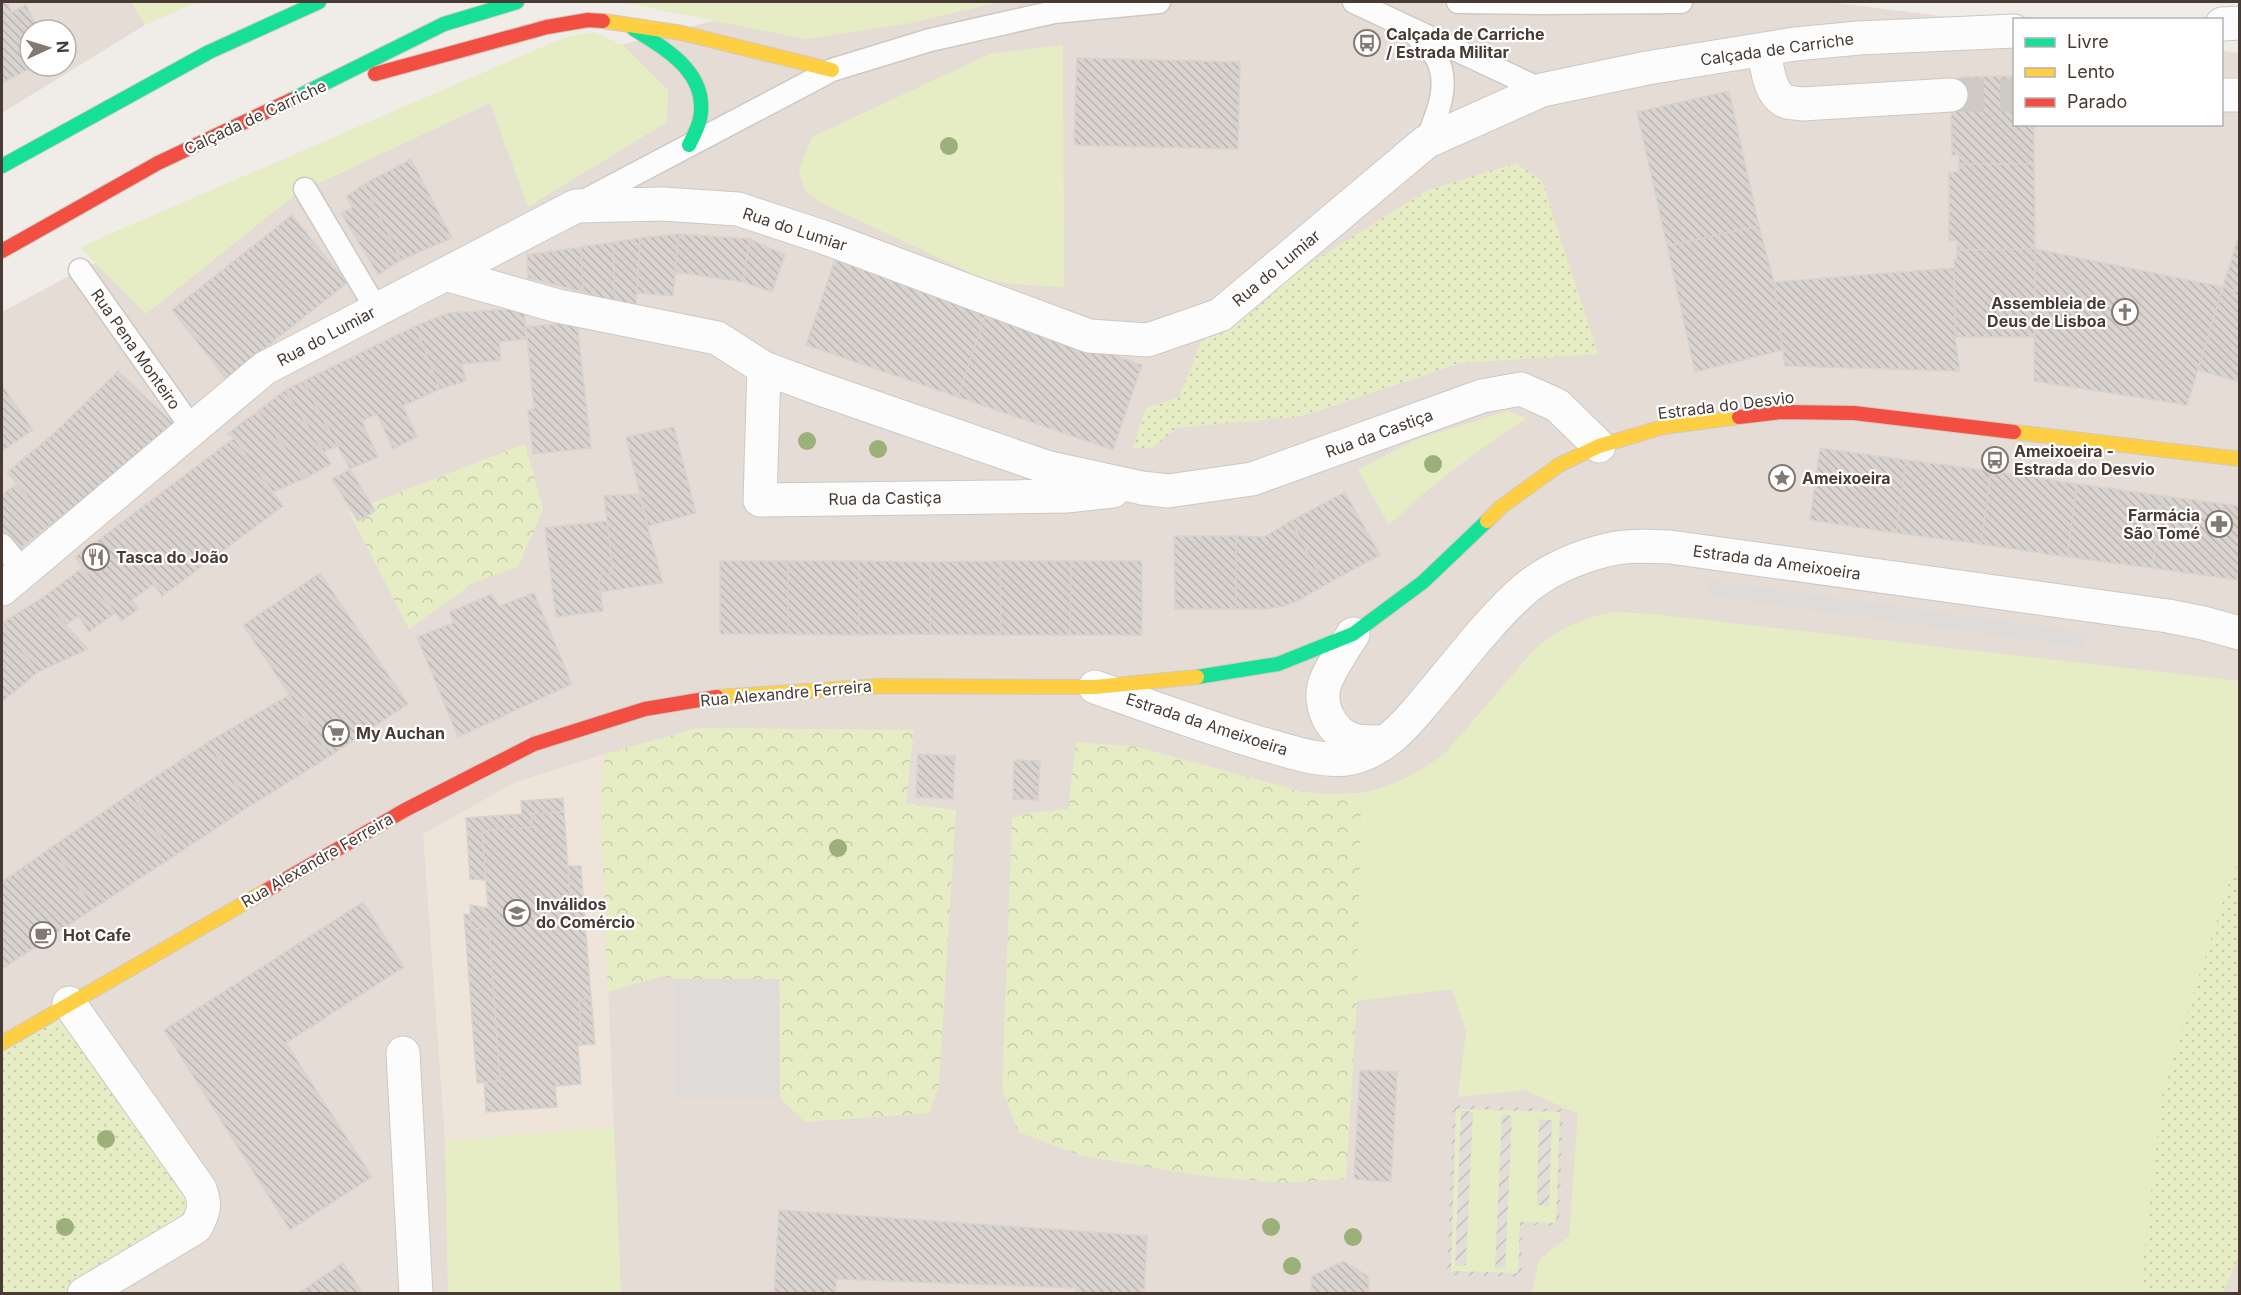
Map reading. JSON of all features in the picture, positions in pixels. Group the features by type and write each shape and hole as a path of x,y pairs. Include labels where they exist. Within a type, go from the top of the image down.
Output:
{"main road":[{"path":"2,166 209,52 319,2"},
{"name":"Calçada de Carriche","path":"2,251 158,162 304,94 444,24 517,2"},
{"path":"304,94 547,27 588,20 625,23 681,33 832,70"},
{"path":"625,23 684,63 701,92 700,119 689,145"},
{"name":"Estrada do Desvio","path":"1410,590 1422,582 1501,507 1559,465 1599,446 1663,427 1782,411 1842,413 2240,459"},
{"name":"Rua Alexandre Ferreira","path":"2,1043 416,804 534,744 645,710 739,694 879,686 1095,687 1210,676 1278,664 1353,634 1410,590"}],"street":[{"path":"2223,24 2240,23"},
{"name":"Calçada de Carriche","path":"1542,90 1647,68 1764,49 1858,38 2013,31"},
{"path":"1764,49 1771,81 1778,95 1787,102 1802,104 1952,95"},
{"name":"Rua do Lumiar","path":"13,581 265,368 576,206 663,204 738,209 823,237 1089,336 1148,340 1220,315 1426,142 1542,90"},
{"path":"2223,95 2240,95"},
{"name":"Rua da Castiça","path":"445,274 558,306 717,338 764,368 818,388 1046,467 1142,488 1168,491 1252,479 1482,396 1521,388 1557,405 1599,446"},
{"name":"Rua da Castiça","path":"764,368 760,500 1066,496 1142,488"},
{"name":"Estrada da Ameixoeira","path":"1095,687 1203,726 1303,755 1329,759 1352,758 1387,742 1411,719 1504,610 1526,588 1570,562 1608,549 1639,546 1670,547 2168,616 2203,622 2240,633"},
{"path":"1353,634 1326,679 1322,697 1326,715 1341,734 1356,741 1387,742"},
{"path":"69,1003 200,1189 204,1201 204,1212 196,1227 84,1293"},
{"path":"403,1053 416,1293"}],"lane":[{"path":"576,206 832,70 930,40 1054,12 1159,2"},
{"path":"1354,2 1542,90"},
{"path":"1458,2 1681,2"},
{"path":"1408,26 1437,59 1443,82 1440,109 1426,142"},
{"path":"305,189 377,309"},
{"name":"Rua Pena Monteiro","path":"80,270 192,428"},
{"path":"2,545 13,581"}],"shaded area":[{"path":"2,2 132,2 145,25 78,66 78,18 18,18 18,78 59,78 2,113"},
{"path":"845,2 1828,2 2013,25 2013,126 2223,126 2223,51 2239,53 2239,1293 2,1294 2,312 80,270 495,78 762,8"},
{"path":"1706,580 2090,633 2080,647 1712,596"},
{"name":"Inválidos do Comércio","path":"605,754 600,800 614,1127 445,1141 423,834 516,782"},
{"path":"675,979 779,979 780,1098 675,1098"},
{"path":"1453,1105 1563,1109 1559,1226 1523,1225 1521,1277 1447,1275"}],"green space":[{"path":"132,2 198,2 145,25"},
{"path":"621,2 1001,2 911,23 805,39"},
{"path":"594,32 623,45 668,90 667,122 528,207 490,103 296,194 146,314 80,247 542,47 569,36"},
{"path":"1063,45 1064,287 1012,284 984,279 822,203 805,191 799,170 812,137 990,54"},
{"path":"1516,163 1542,181 1598,354 1461,363 1303,416 1177,428 1152,448 1133,448 1146,408 1179,397 1202,339 1278,283 1426,191"},
{"path":"1508,411 1527,418 1455,468 1389,525 1358,470 1417,439"},
{"path":"525,444 543,509 518,567 475,582 409,629 349,512"},
{"path":"1614,612 1652,614 2239,681 2239,858 2163,1088 2140,1293 1532,1293 1539,1260 1569,1236 1578,1114 1525,1090 1458,1097 1466,1031 1452,989 1357,1001 1361,793 1408,777 1449,749 1533,651 1551,636 1581,621"},
{"path":"697,728 914,730 906,803 956,810 939,1085 929,1113 805,1122 780,1098 779,979 675,979 663,976 608,992 600,800 605,754"},
{"path":"1076,742 1138,747 1299,791 1326,794 1361,793 1357,1001 1346,1179 1283,1183 1204,1176 1082,1156 1018,1132 1002,1089 1012,818 1027,813 1068,809"},
{"path":"2239,858 2239,1256 2223,1293 2140,1293 2163,1088"},
{"path":"69,1003 204,1201 84,1293 2,1293 2,1043"},
{"path":"1456,1109 1560,1112 1556,1223 1520,1222 1518,1273 1451,1271","holes":["1461,1110 1473,1112 1466,1265 1455,1266","1502,1114 1512,1116 1505,1268 1495,1269","1539,1119 1552,1120 1549,1206 1537,1205"]},
{"path":"614,1127 621,1293 448,1293 445,1141"}],"building":[{"path":"2,2 7,2 12,12 26,5 32,18 18,18 18,75 2,83"},
{"path":"1077,58 1240,62 1238,149 1074,145"},
{"path":"2013,76 2013,126 2034,126 2034,164 1959,164 1959,155 1952,155 1951,95 1960,87 1960,77"},
{"path":"1729,91 1759,226 1667,246 1637,112"},
{"path":"411,159 452,238 401,260 364,184"},
{"path":"1959,164 2034,164 2035,249 1957,250 1957,240 1949,241 1949,172 1959,172"},
{"path":"364,184 401,260 378,275 341,213 352,208 346,197"},
{"path":"292,215 347,283 226,379 172,310"},
{"path":"1759,226 1774,282 1783,350 1695,372 1667,246"},
{"path":"2240,231 2240,292 2223,287"},
{"path":"679,234 750,239 743,282 675,272"},
{"path":"679,234 673,296 637,293 640,238"},
{"path":"640,238 636,306 615,302 613,242"},
{"path":"750,239 785,255 772,292 743,282"},
{"path":"613,242 615,302 583,292 581,247"},
{"path":"581,247 583,292 528,278 527,255"},
{"name":"Assembleia de Deus de Lisboa","path":"2035,249 2223,287 2187,405 2034,381"},
{"path":"2035,249 2035,337 1955,337 1954,260 1957,259 1957,250"},
{"path":"835,260 986,312 958,397 806,345"},
{"path":"1954,268 1955,337 1960,371 1785,366 1774,282"},
{"path":"2223,287 2240,292 2240,382 2198,370"},
{"path":"524,308 526,339 499,342 501,360 462,364 466,381 440,389 415,326 448,313"},
{"path":"986,312 1142,365 1113,450 958,397"},
{"path":"577,322 591,448 533,454 528,410 534,409 526,327"},
{"path":"415,326 440,389 403,406 417,437 393,449 377,414 362,421 378,457 350,469 303,381"},
{"path":"118,371 174,424 104,487 51,436"},
{"path":"303,381 338,446 324,452 285,390"},
{"path":"2,385 33,430 2,451"},
{"path":"285,390 331,464 306,478 258,411"},
{"path":"258,411 306,478 273,492 234,438 227,434"},
{"path":"674,427 696,513 648,526 626,437"},
{"path":"51,436 104,487 50,525 7,472"},
{"path":"234,438 283,506 162,596 113,529"},
{"path":"1820,448 1906,460 1896,533 1810,520"},
{"path":"1906,460 1991,471 1981,544 1896,533"},
{"path":"350,469 375,511 358,521 332,479"},
{"path":"1991,471 2077,484 2067,557 1981,544"},
{"path":"17,484 50,525 12,555 2,540 2,495"},
{"path":"2077,484 2163,496 2152,568 2067,557"},
{"path":"1345,492 1380,555 1325,585 1291,521"},
{"path":"639,494 663,583 600,592 598,575 613,573 604,496"},
{"path":"2163,496 2240,506 2238,580 2152,568"},
{"path":"607,521 613,573 598,575 603,611 556,617 545,528"},
{"path":"1291,521 1325,585 1284,606 1266,609 1236,609 1236,536 1264,537"},
{"path":"113,529 154,584 132,600 139,609 121,621 75,557"},
{"path":"1174,536 1236,536 1236,609 1175,609"},
{"path":"720,561 788,561 788,634 720,634"},
{"path":"788,561 859,561 859,635 788,634"},
{"path":"859,561 930,562 930,634 859,635"},
{"path":"1000,561 1001,635 930,634 930,562"},
{"path":"1000,561 1071,561 1070,635 1001,635"},
{"path":"1071,561 1142,561 1142,635 1070,635"},
{"path":"82,568 115,613 89,632 78,616 66,625 45,596"},
{"path":"320,573 408,704 330,756 243,625"},
{"path":"534,593 572,684 458,737 417,637 453,623 450,612 492,594 499,606"},
{"path":"45,596 66,625 88,649 38,672 2,623"},
{"path":"2,624 38,672 2,702"},
{"path":"289,695 330,756 250,806 208,742"},
{"path":"208,742 250,806 174,856 131,793"},
{"path":"918,754 955,756 953,799 916,797"},
{"path":"1014,760 1040,761 1038,800 1013,799"},
{"path":"131,793 174,856 93,909 52,847"},
{"path":"563,798 564,812 531,814 532,827 482,831 486,880 470,879 466,818 522,814 521,801"},
{"path":"564,812 571,909 584,908 591,998 579,999 582,1045 578,1046 581,1084 555,1086 557,1107 486,1112 484,1082 500,1081 489,928 471,929 470,905 488,908 482,831 532,827 531,814"},
{"path":"52,847 93,909 2,969 2,882"},
{"path":"568,866 581,866 584,908 571,909"},
{"path":"363,902 404,967 286,1043 372,1177 290,1230 164,1030"},
{"path":"464,914 470,915 471,929 489,928 500,1081 477,1083"},
{"path":"591,998 595,1044 582,1045 579,999"},
{"path":"1360,1070 1397,1072 1391,1182 1354,1179"},
{"path":"779,1210 1147,1236 1144,1294 1076,1294 1076,1288 836,1279 836,1294 774,1294"},
{"path":"1343,1261 1368,1276 1369,1294 1311,1294 1312,1276"},
{"path":"343,1263 363,1294 297,1294"}],"tunnel":[{"path":"1951,95 2013,95"}],"traffic: fast":[{"path":"2,166 209,52 319,2"},
{"path":"291,100 444,24 517,2"},
{"path":"634,29 660,45 683,65 698,88 701,103 700,119 689,145"},
{"path":"1197,677 1278,664 1353,634 1423,582 1487,521"}],"traffic: slow":[{"path":"603,21 682,33 832,70"},
{"path":"1487,521 1501,507 1559,465 1599,446 1663,427 1739,417"},
{"path":"2014,432 2240,459"},
{"path":"717,697 879,686 1095,687 1197,677"},
{"path":"2,1043 267,890"}],"traffic: jam":[{"path":"375,74 547,27 588,20 603,21"},
{"path":"2,251 158,163 291,100"},
{"path":"1739,417 1782,412 1854,413 2014,432"},
{"path":"267,890 405,810 534,744 645,709 717,697"}],"place":[{"name":"Calçada de Carriche / Estrada Militar","path":"1367,43"},
{"name":"Assembleia de Deus de Lisboa","path":"2125,312"},
{"name":"Ameixoeira - Estrada do Desvio","path":"1995,460"},
{"name":"Ameixoeira","path":"1782,478"},
{"name":"Farmácia São Tomé","path":"2219,524"},
{"name":"Tasca do João","path":"96,557"},
{"name":"My Auchan","path":"336,733"},
{"name":"Inválidos do Comércio","path":"517,913"},
{"name":"Hot Cafe","path":"43,935"}]}
